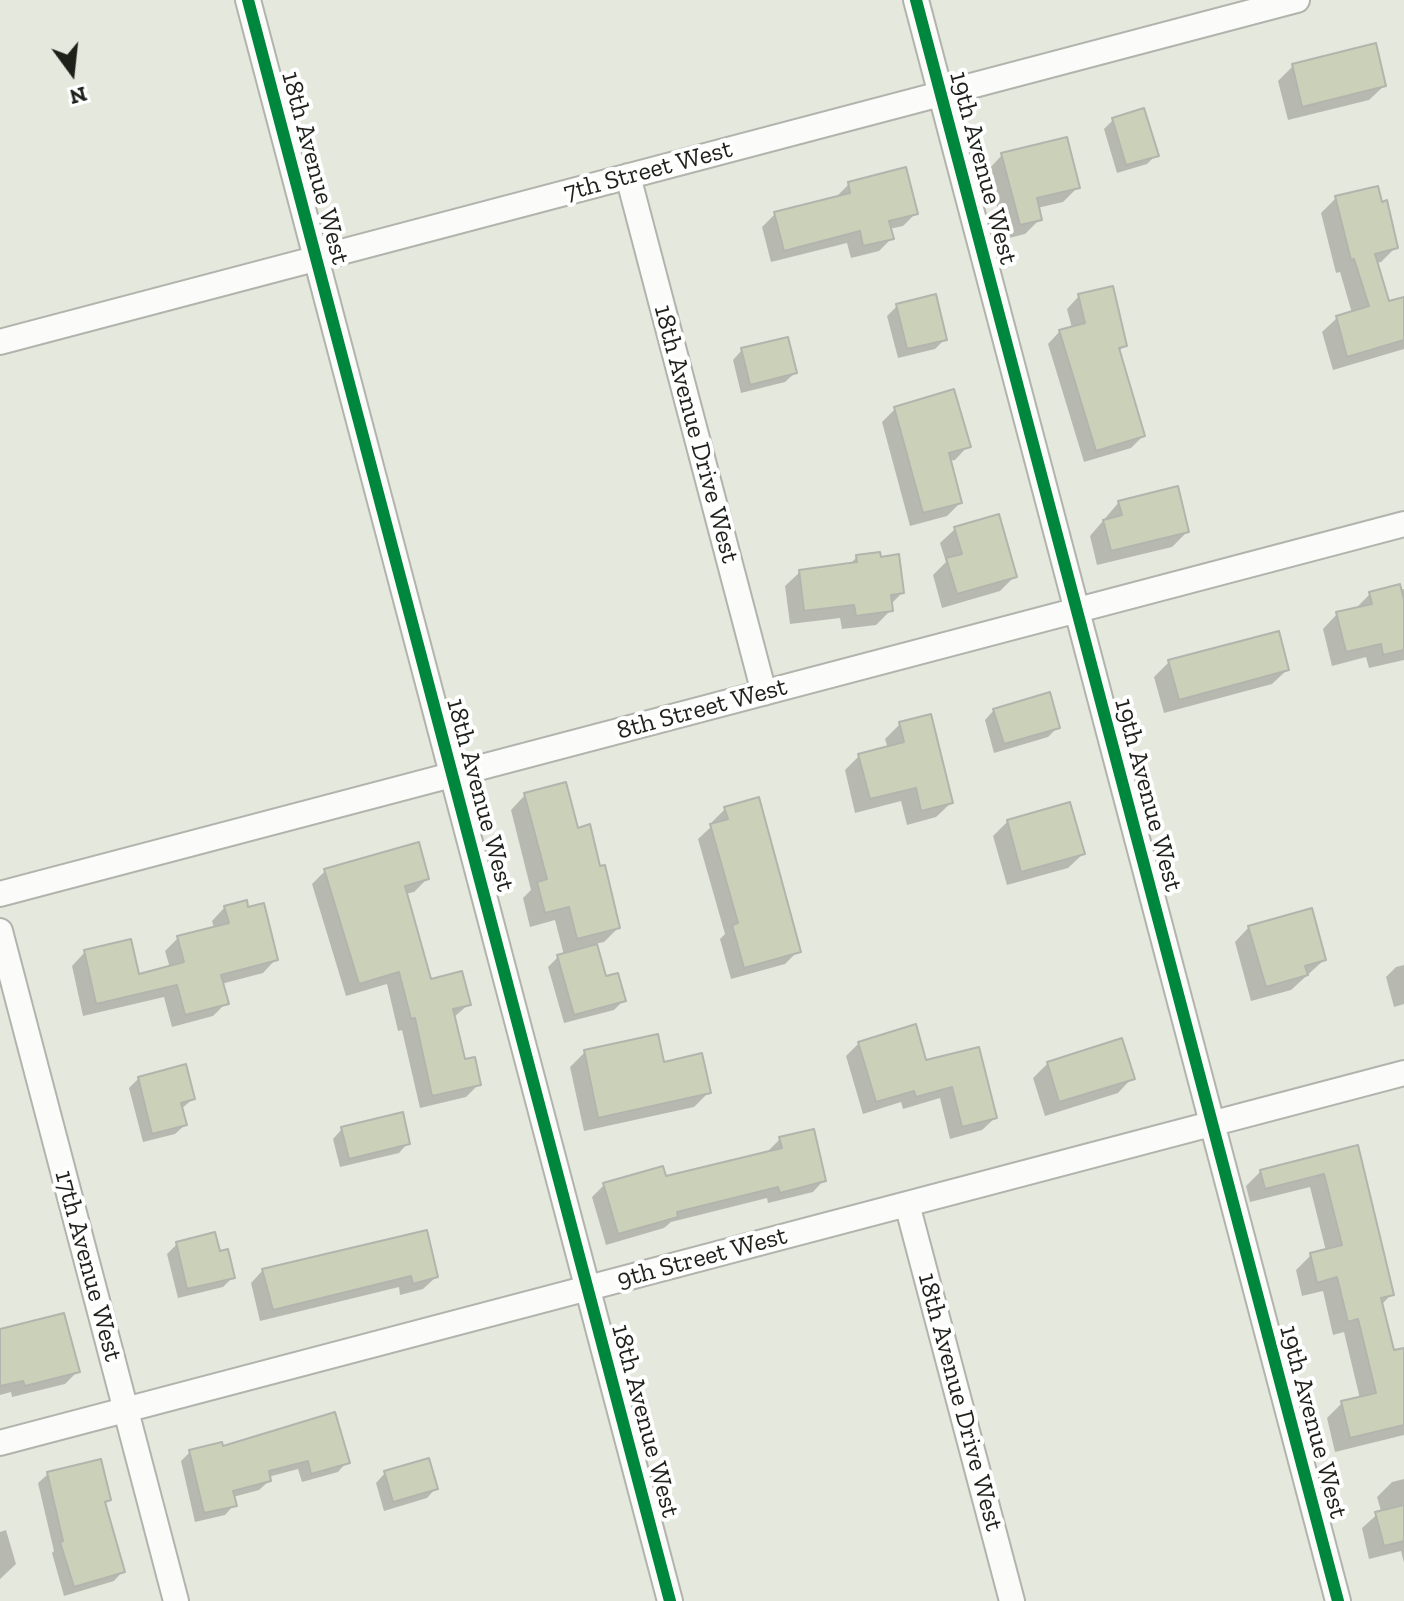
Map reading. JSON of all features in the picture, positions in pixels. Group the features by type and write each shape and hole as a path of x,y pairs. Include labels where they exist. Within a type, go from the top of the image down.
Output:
{"street":[{"name":"18th Avenue West","path":"248,0 670,1601"},
{"name":"19th Avenue West","path":"916,0 1338,1601"},
{"name":"7th Street West","path":"0,342 1297,0"},
{"name":"18th Avenue Drive West","path":"628,176 764,693"},
{"name":"8th Street West","path":"0,894 1404,524"},
{"name":"17th Avenue West","path":"0,931 176,1601"},
{"name":"9th Street West","path":"0,1443 1404,1073"},
{"name":"18th Avenue Drive West","path":"907,1204 1012,1601"}],"building":[{"path":"1376,43 1386,86 1302,107 1292,64"},
{"path":"1144,108 1159,156 1126,165 1112,118"},
{"path":"1067,137 1080,188 1037,198 1042,220 1020,225 1001,153"},
{"path":"906,167 918,214 889,221 894,239 863,246 860,231 784,251 774,212 850,193 848,182"},
{"path":"1378,186 1382,202 1387,200 1398,248 1375,254 1389,301 1404,297 1404,340 1347,357 1336,316 1369,306 1354,259 1351,260 1335,196"},
{"path":"1113,286 1127,346 1119,348 1145,436 1096,451 1059,330 1085,323 1078,294"},
{"path":"936,294 947,340 907,349 896,304"},
{"path":"788,337 797,373 750,385 741,348"},
{"path":"954,389 971,447 949,453 962,503 923,513 894,407"},
{"path":"1178,486 1189,532 1111,551 1103,520 1122,515 1118,501"},
{"path":"999,514 1017,577 957,594 946,558 962,554 954,527"},
{"path":"880,552 881,557 899,554 904,593 891,595 893,611 856,616 854,605 804,611 799,570 857,562 856,555"},
{"path":"1400,584 1404,600 1404,650 1383,655 1381,644 1346,652 1336,612 1372,604 1369,592"},
{"path":"1279,631 1289,670 1179,700 1168,660"},
{"path":"1050,692 1060,728 1004,744 993,709"},
{"path":"931,714 953,803 921,811 916,788 870,799 858,754 904,742 899,722"},
{"path":"566,782 578,828 590,824 600,866 605,865 620,928 577,939 569,907 545,913 537,882 547,879 524,793"},
{"path":"759,797 801,952 744,968 732,925 738,923 710,824 728,819 724,807"},
{"path":"1070,802 1085,854 1021,872 1007,820"},
{"path":"419,842 429,879 405,886 431,979 462,971 471,1005 453,1009 465,1059 475,1057 481,1085 432,1096 415,1018 411,1019 399,972 359,984 324,869"},
{"path":"247,900 248,907 264,903 278,960 221,975 229,1004 185,1015 177,985 96,1004 84,950 131,939 139,974 184,962 177,936 229,923 224,906"},
{"path":"1312,908 1326,960 1305,966 1308,975 1266,987 1248,926"},
{"path":"597,944 606,976 618,973 626,1001 574,1015 557,955"},
{"path":"916,1024 926,1060 979,1047 997,1118 962,1127 952,1087 916,1097 914,1091 876,1102 858,1042"},
{"path":"658,1034 664,1062 702,1053 711,1093 598,1118 584,1050"},
{"path":"1122,1038 1135,1079 1059,1102 1047,1062"},
{"path":"186,1064 195,1099 181,1103 187,1125 152,1134 138,1077"},
{"path":"403,1112 410,1144 349,1159 341,1127"},
{"path":"814,1129 826,1181 780,1193 778,1187 677,1212 678,1217 618,1234 603,1183 663,1166 666,1176 782,1148 779,1137"},
{"path":"1358,1145 1394,1295 1381,1298 1394,1350 1404,1348 1404,1425 1350,1438 1341,1401 1376,1393 1358,1319 1348,1322 1337,1277 1317,1283 1310,1253 1342,1245 1324,1174 1265,1189 1260,1170"},
{"path":"427,1230 438,1277 413,1284 411,1276 273,1310 262,1269"},
{"path":"215,1232 220,1251 228,1249 235,1278 187,1289 176,1242"},
{"path":"64,1313 80,1372 25,1386 23,1381 0,1386 0,1329"},
{"path":"335,1412 350,1463 311,1474 308,1461 269,1471 271,1481 233,1491 237,1506 204,1513 189,1450 222,1442 223,1446"},
{"path":"429,1458 438,1489 393,1502 384,1471"},
{"path":"101,1459 111,1500 105,1502 125,1572 74,1587 60,1542 63,1541 47,1472"},
{"path":"1404,1505 1404,1541 1384,1546 1375,1512"}],"cycle path":[{"path":"248,0 670,1601"},
{"path":"916,0 1338,1601"}]}
